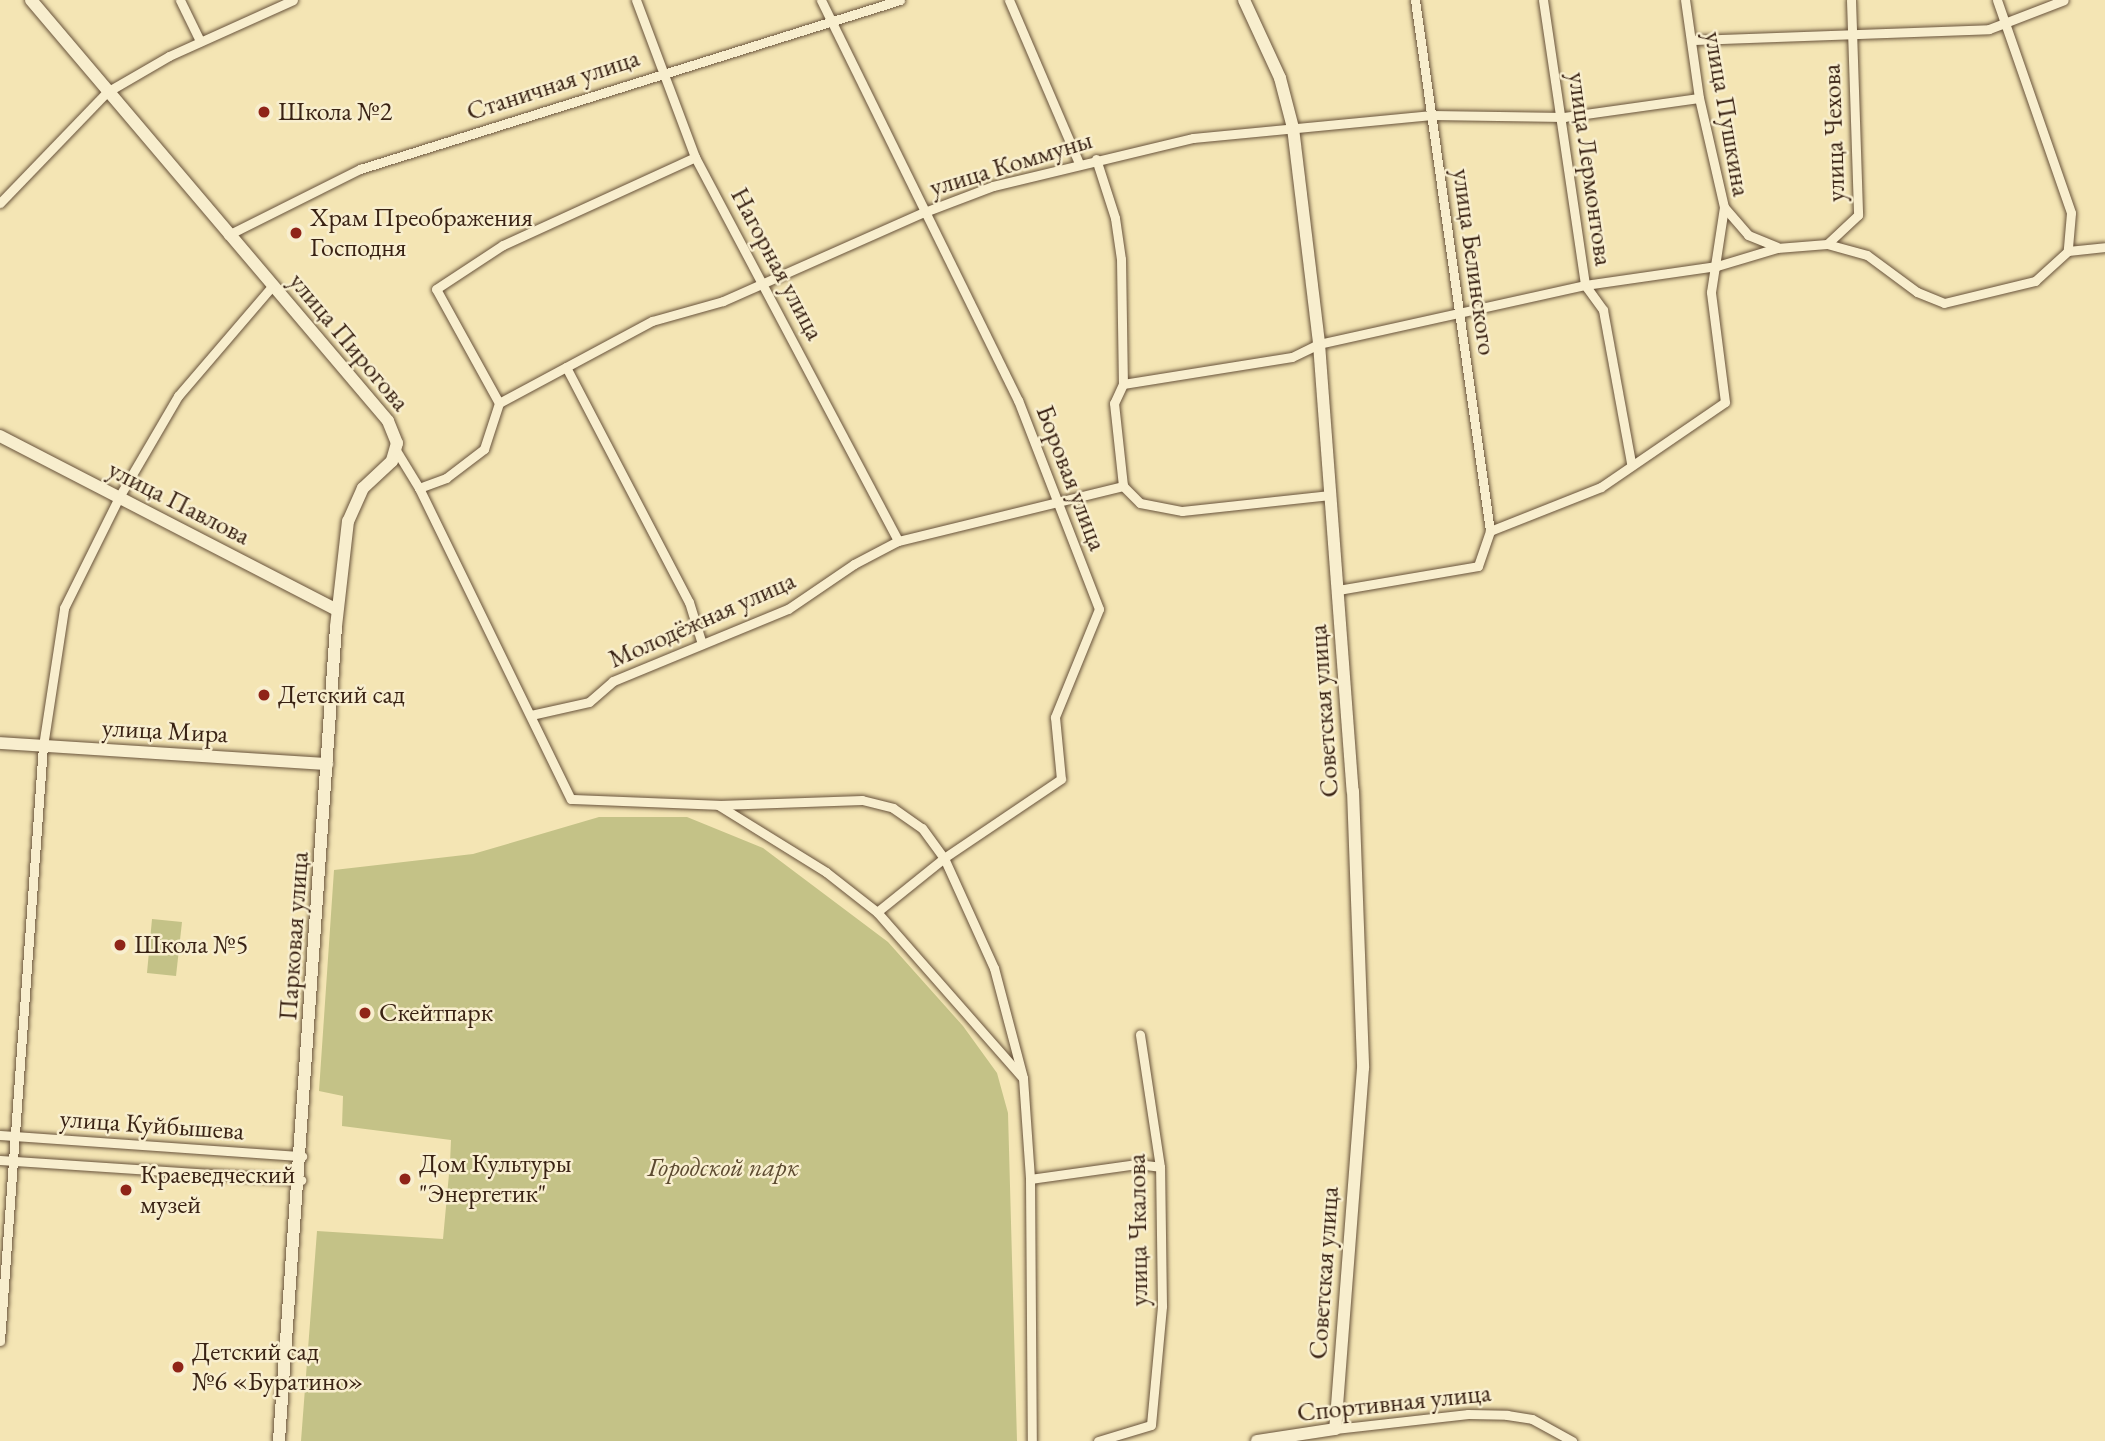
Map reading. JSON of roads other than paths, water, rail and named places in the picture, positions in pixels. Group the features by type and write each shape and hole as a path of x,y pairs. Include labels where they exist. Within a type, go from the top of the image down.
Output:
{"street":[{"name":"улица Пирогова","path":"31,0 388,421 397,452 419,488 570,800 718,805"},
{"path":"180,0 200,41"},
{"path":"0,203 107,92 200,41 293,0"},
{"name":"Нагорная улица","path":"636,0 695,157 763,281 898,541"},
{"name":"Боровая улица","path":"821,0 922,213 1018,400 1055,503 1099,609 1055,717 1061,779 944,858 877,912"},
{"name":"Станичная улица","path":"228,235 360,169 831,19 900,0"},
{"path":"1009,0 1079,163"},
{"name":"Советская улица","path":"1244,0 1280,78 1293,128 1319,344 1355,832 1363,1068 1335,1429"},
{"name":"улица Белинского","path":"1415,0 1490,531"},
{"name":"улица Лермонтова","path":"1543,0 1563,117 1586,285 1603,310 1631,463"},
{"name":"улица Пушкина","path":"1631,463 1726,402 1711,292 1724,207 1699,98 1694,40 1685,0"},
{"name":"улица Чехова","path":"1827,244 1857,215 1850,0"},
{"path":"1997,0 2071,213 2068,251"},
{"path":"1694,40 1989,29 2004,20 2064,0"},
{"name":"улица Коммуны","path":"499,403 652,321 723,301 763,281 922,213 993,186 1079,163 1193,138 1432,115 1563,117 1699,98"},
{"path":"419,488 446,478 484,449 499,403 436,289 503,245 695,157"},
{"path":"1096,159 1121,259 1123,384 1114,403 1123,486 1140,503 1182,511 1330,495"},
{"path":"1724,207 1748,235 1777,247"},
{"path":"1123,384 1292,357 1319,344 1460,310 1586,285 1717,266 1777,247 1827,244 1867,255 1917,292 1944,303 2035,281 2068,251 2105,247"},
{"path":"0,1341 13,1136 44,746 64,608 119,497 178,396 273,285"},
{"path":"566,367 689,601 702,643"},
{"name":"улица Павлова","path":"0,436 337,610"},
{"name":"Парковая улица","path":"279,1441 302,1156 337,610 350,512 363,488 397,452"},
{"path":"1338,590 1478,566 1490,531 1601,487 1631,463"},
{"name":"Молодёжная улица","path":"531,715 589,702 613,681 789,609 854,564 898,541 1123,486"},
{"name":"улица Мира","path":"0,743 327,764"},
{"path":"718,805 862,800 893,808 922,828 944,858 994,968 1023,1078 1030,1178 1032,1441"},
{"path":"718,805 826,872 877,912 1023,1078"},
{"name":"улица Чкалова","path":"1098,1441 1152,1425 1162,1306 1160,1167 1140,1035"},
{"name":"улица Куйбышева","path":"0,1135 302,1156"},
{"name":"улица Куйбышева","path":"0,1160 300,1180"},
{"path":"1030,1178 1137,1164 1160,1167"},
{"name":"Спортивная улица","path":"1257,1441 1468,1414 1532,1419 1572,1441"}],"place":[{"name":"Школа №2","path":"264,112"},
{"name":"Храм Преображения Господня","path":"296,233"},
{"name":"Детский сад","path":"264,695"},
{"name":"Школа №5","path":"120,945"},
{"name":"Скейтпарк","path":"365,1013"},
{"name":"Дом Культуры \"Энергетик\"","path":"405,1179"},
{"name":"Краеведческий музей","path":"126,1190"},
{"name":"Детский сад №6 «Буратино»","path":"178,1367"}],"park label":[{"name":"Городской парк","path":"723,1168"}]}
